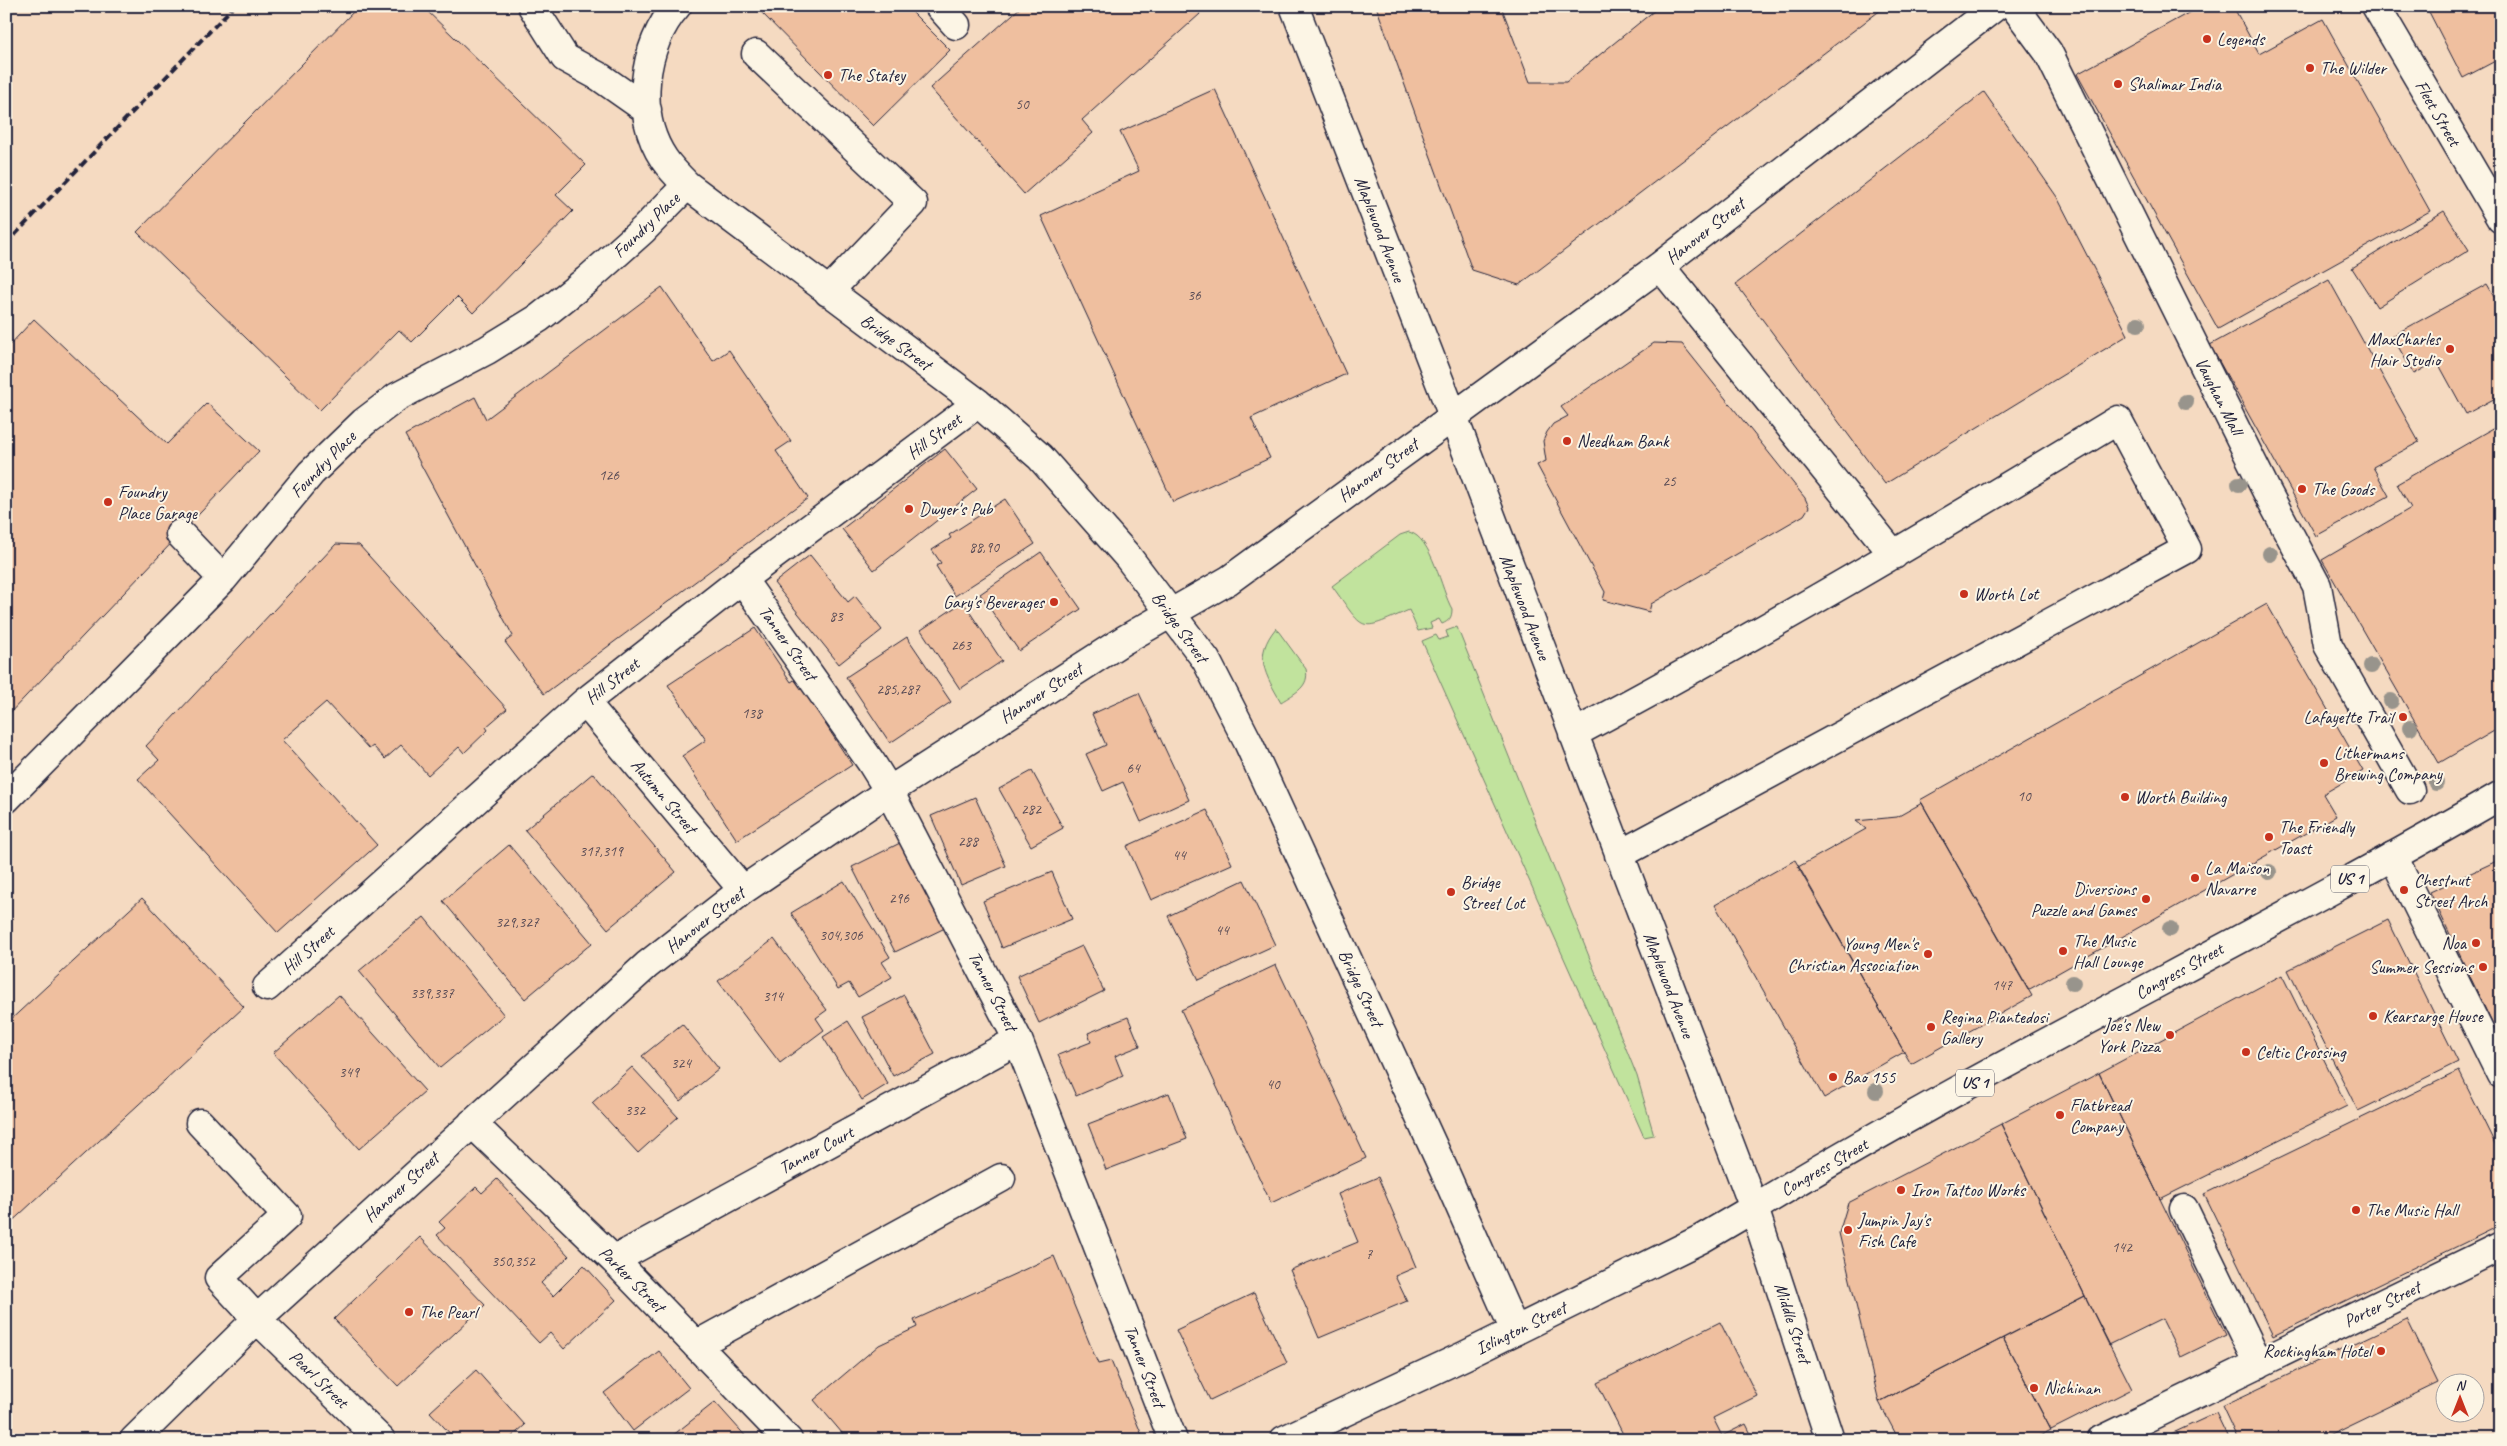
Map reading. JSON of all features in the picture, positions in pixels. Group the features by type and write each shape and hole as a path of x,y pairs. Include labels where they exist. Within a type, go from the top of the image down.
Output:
{"street":[{"path":"532,6 565,58 600,77 647,110"},
{"name":"Maplewood Avenue","path":"1294,6 1453,416 1754,1208"},
{"name":"Fleet Street","path":"2376,6 2501,219"},
{"name":"Bridge Street","path":"675,7 660,31 650,56 646,83 647,110 652,135 663,158 687,185 978,402 1040,457 1128,557 1206,660 1248,742 1435,1150 1515,1331"},
{"name":"Hanover Street","path":"134,1440 257,1319 472,1122 647,965 743,890 889,791 1124,640 1229,580 1660,266 1998,7"},
{"name":"Vaughan Mall","path":"1998,7 2048,52 2262,483 2317,586 2328,645 2410,790"},
{"path":"756,54 913,204 828,292"},
{"name":"Foundry Place","path":"6,799 223,579 311,473 364,422 397,397 487,350 539,318 587,280 636,236 687,185"},
{"path":"1660,266 1894,555"},
{"name":"Hill Street","path":"267,987 585,702 742,579 978,402"},
{"path":"1573,734 1653,692 1894,555 2118,420 2186,549 1619,855"},
{"path":"180,534 223,579"},
{"name":"Tanner Street","path":"742,579 889,791 1018,1040 1173,1440"},
{"name":"Autumn Street","path":"585,702 743,890"},
{"name":"Congress Street","path":"1754,1208 1849,1152 2393,856 2501,795"},
{"path":"2393,856 2501,1075"},
{"name":"Tanner Court","path":"614,1260 1018,1040"},
{"name":"Pearl Street","path":"200,1122 287,1216 219,1278 257,1319 381,1440"},
{"name":"Parker Street","path":"472,1122 614,1260 788,1440"},
{"path":"696,1344 1001,1178"},
{"name":"Islington Street","path":"1284,1440 1515,1331 1701,1239 1754,1208"},
{"name":"Middle Street","path":"1754,1208 1830,1440"},
{"path":"2184,1209 2259,1364"},
{"name":"Porter Street","path":"2101,1440 2501,1246"}],"shaded area":[{"path":"6,6 2501,6 2501,1440 15,1440 6,1428"}],"green space":[{"path":"1409,532 1417,536 1424,543 1430,554 1452,609 1451,617 1442,624 1439,619 1430,623 1432,628 1418,631 1409,610 1371,625 1364,624 1351,612 1332,586 1400,535"},
{"path":"1457,627 1637,1076 1654,1135 1644,1137 1422,641 1436,635 1439,640 1448,637 1446,631"},
{"path":"1276,628 1306,669 1307,675 1304,685 1281,702 1266,674 1263,656 1269,638"}],"building":[{"path":"359,6 422,6 586,165 556,195 573,211 473,313 457,297 412,342 399,330 320,410 137,232"},
{"path":"764,6 906,6 950,50 873,126 760,11"},
{"path":"1022,6 1197,6 1200,14 1082,120 1093,133 1024,194 930,88"},
{"path":"1376,6 1501,6 1530,82 1566,82 1660,6 1886,6 1519,285 1472,270"},
{"path":"2201,6 2233,6 2259,54 2323,19 2430,211 2218,329 2077,74"},
{"path":"2426,6 2501,6 2501,58 2463,78"},
{"path":"1215,89 1346,374 1251,418 1270,458 1173,502 1041,216 1139,171 1120,132"},
{"path":"2501,90 2501,111 2492,95"},
{"path":"1984,92 2057,197 2128,335 1885,484 1736,284"},
{"path":"2444,211 2469,250 2377,307 2352,268"},
{"path":"2329,280 2419,442 2373,467 2389,496 2316,536 2210,345"},
{"name":"MaxCharles Hair Studio","path":"2487,284 2501,308 2501,395 2466,414 2437,361 2414,374 2392,336"},
{"path":"662,287 713,361 729,350 791,441 776,451 808,498 544,694 505,642 513,636 405,435 475,397 486,419"},
{"name":"Foundry Place Garage","path":"34,319 167,444 207,403 259,451 6,717 6,349"},
{"path":"1654,343 1682,344 1805,498 1809,507 1804,515 1651,604 1649,612 1603,600 1605,592 1537,465 1546,461 1543,441 1547,432 1553,424 1568,416 1561,407"},
{"path":"2501,424 2501,727 2439,763 2322,560 2411,508 2397,484"},
{"name":"Dwyer's Pub","path":"945,449 977,489 874,570 842,529"},
{"path":"1005,499 1035,544 955,596 936,566 941,563 932,550 951,538 949,535"},
{"path":"336,544 359,545 507,709 486,727 488,730 464,753 459,747 428,775 401,745 385,759 373,746 369,749 326,702 282,740 377,845 278,933 138,779 159,760 146,746"},
{"path":"1041,552 1081,609 1019,651 980,594"},
{"path":"810,555 848,602 855,596 882,630 839,664 774,583"},
{"path":"963,602 1002,661 960,689 921,630"},
{"name":"Worth Building","path":"2267,604 2363,771 2323,794 2336,816 2028,990 1920,800"},
{"path":"755,628 791,682 796,679 852,765 737,840 682,756 706,740 668,685"},
{"path":"907,637 951,702 890,743 846,677"},
{"path":"1139,693 1189,800 1141,822 1123,782 1103,791 1086,754 1106,745 1092,714"},
{"path":"1032,771 1063,828 1031,846 999,789"},
{"path":"593,773 676,872 608,929 525,830"},
{"path":"975,797 1006,866 961,885 931,816"},
{"name":"Young Men's Christian Association","path":"1922,803 2032,996 1911,1064 1798,867 1866,829 1856,821 1897,817"},
{"path":"1207,810 1232,864 1151,900 1127,846"},
{"path":"902,842 945,928 895,952 852,867"},
{"path":"509,845 592,943 525,999 443,901"},
{"name":"Summer Sessions","path":"2501,859 2501,1042 2430,892"},
{"path":"1795,860 1904,1052 1824,1098 1715,905"},
{"path":"1052,872 1072,919 1002,948 983,901"},
{"path":"1244,880 1275,945 1199,980 1168,916"},
{"path":"844,881 890,957 882,962 892,977 858,997 849,983 838,989 791,913"},
{"path":"142,898 244,1007 6,1227 6,1024"},
{"path":"424,917 504,1015 440,1068 359,971"},
{"name":"Kearsarge House","path":"2388,920 2458,1062 2358,1111 2288,970"},
{"path":"774,939 827,1010 816,1018 824,1030 780,1063 718,981"},
{"path":"1082,946 1104,991 1039,1023 1017,976"},
{"path":"1276,965 1366,1158 1271,1203 1181,1010"},
{"path":"2282,975 2347,1106 2160,1199 2099,1073"},
{"path":"339,995 425,1091 359,1149 273,1053"},
{"path":"904,995 935,1054 893,1076 862,1017"},
{"path":"1128,1017 1140,1046 1115,1056 1123,1076 1076,1096 1058,1055 1091,1042 1088,1033"},
{"path":"848,1021 888,1084 862,1100 823,1037"},
{"path":"682,1024 719,1069 680,1101 642,1056"},
{"path":"632,1067 678,1117 638,1153 592,1103"},
{"name":"The Music Hall","path":"2459,1071 2501,1156 2501,1225 2273,1336 2204,1194"},
{"path":"2099,1073 2226,1335 2181,1357 2162,1319 2109,1345 2001,1124"},
{"path":"1169,1093 1187,1139 1106,1170 1088,1124"},
{"path":"2001,1124 2085,1296 1879,1402 1839,1233 1848,1203"},
{"path":"1378,1177 1416,1267 1395,1276 1407,1301 1319,1338 1290,1270 1358,1242 1338,1194"},
{"path":"497,1179 569,1256 541,1283 553,1296 584,1265 616,1300 564,1349 550,1333 539,1343 437,1235 445,1228 439,1222 476,1187 482,1193"},
{"name":"The Pearl","path":"420,1237 485,1305 398,1386 334,1319"},
{"path":"1054,1256 1098,1364 1111,1361 1144,1440 848,1440 814,1400 879,1345 917,1327 914,1320"},
{"path":"1254,1293 1287,1363 1210,1400 1176,1330"},
{"path":"2085,1296 2132,1389 2051,1430 2003,1338"},
{"name":"Rockingham Hotel","path":"2407,1319 2434,1375 2434,1385 2320,1440 2238,1440 2222,1406"},
{"path":"1720,1322 1757,1396 1713,1418 1722,1436 1746,1424 1754,1440 1626,1440 1597,1383"},
{"path":"2003,1338 2051,1430 2032,1440 1899,1440 1879,1402"},
{"path":"659,1351 689,1388 633,1431 604,1393"},
{"path":"476,1370 525,1425 508,1440 456,1440 430,1412"},
{"path":"715,1402 749,1440 667,1440"},
{"path":"2216,1413 2229,1440 2158,1440"}],"railway":[{"path":"6,244 234,6"}],"place":[{"name":"Legends","path":"2207,39"},
{"name":"The Wilder","path":"2310,68"},
{"name":"The Statey","path":"828,75"},
{"name":"Shalimar India","path":"2118,84"},
{"name":"MaxCharles Hair Studio","path":"2450,349"},
{"name":"Needham Bank","path":"1567,441"},
{"name":"The Goods","path":"2302,489"},
{"name":"Foundry Place Garage","path":"108,502"},
{"name":"Dwyer's Pub","path":"909,509"},
{"name":"Worth Lot","path":"1964,594"},
{"name":"Gary's Beverages","path":"1054,602"},
{"name":"Lafayette Trail","path":"2403,717"},
{"name":"Lithermans Brewing Company","path":"2324,763"},
{"name":"Worth Building","path":"2125,797"},
{"name":"The Friendly Toast","path":"2269,837"},
{"name":"La Maison Navarre","path":"2195,878"},
{"name":"Chestnut Street Arch","path":"2404,890"},
{"name":"Bridge Street Lot","path":"1451,892"},
{"name":"Diversions Puzzle and Games","path":"2146,899"},
{"name":"Noa","path":"2476,943"},
{"name":"The Music Hall Lounge","path":"2063,951"},
{"name":"Young Men's Christian Association","path":"1928,954"},
{"name":"Summer Sessions","path":"2483,967"},
{"name":"Kearsarge House","path":"2373,1016"},
{"name":"Regina Piantedosi Gallery","path":"1931,1027"},
{"name":"Joe's New York Pizza","path":"2170,1035"},
{"name":"Celtic Crossing","path":"2246,1052"},
{"name":"Bao 155","path":"1833,1077"},
{"name":"Flatbread Company","path":"2060,1115"},
{"name":"Iron Tattoo Works","path":"1901,1190"},
{"name":"The Music Hall","path":"2356,1210"},
{"name":"Jumpin Jay's Fish Cafe","path":"1848,1230"},
{"name":"The Pearl","path":"409,1312"},
{"name":"Rockingham Hotel","path":"2381,1351"},
{"name":"Nichinan","path":"2034,1388"}]}
